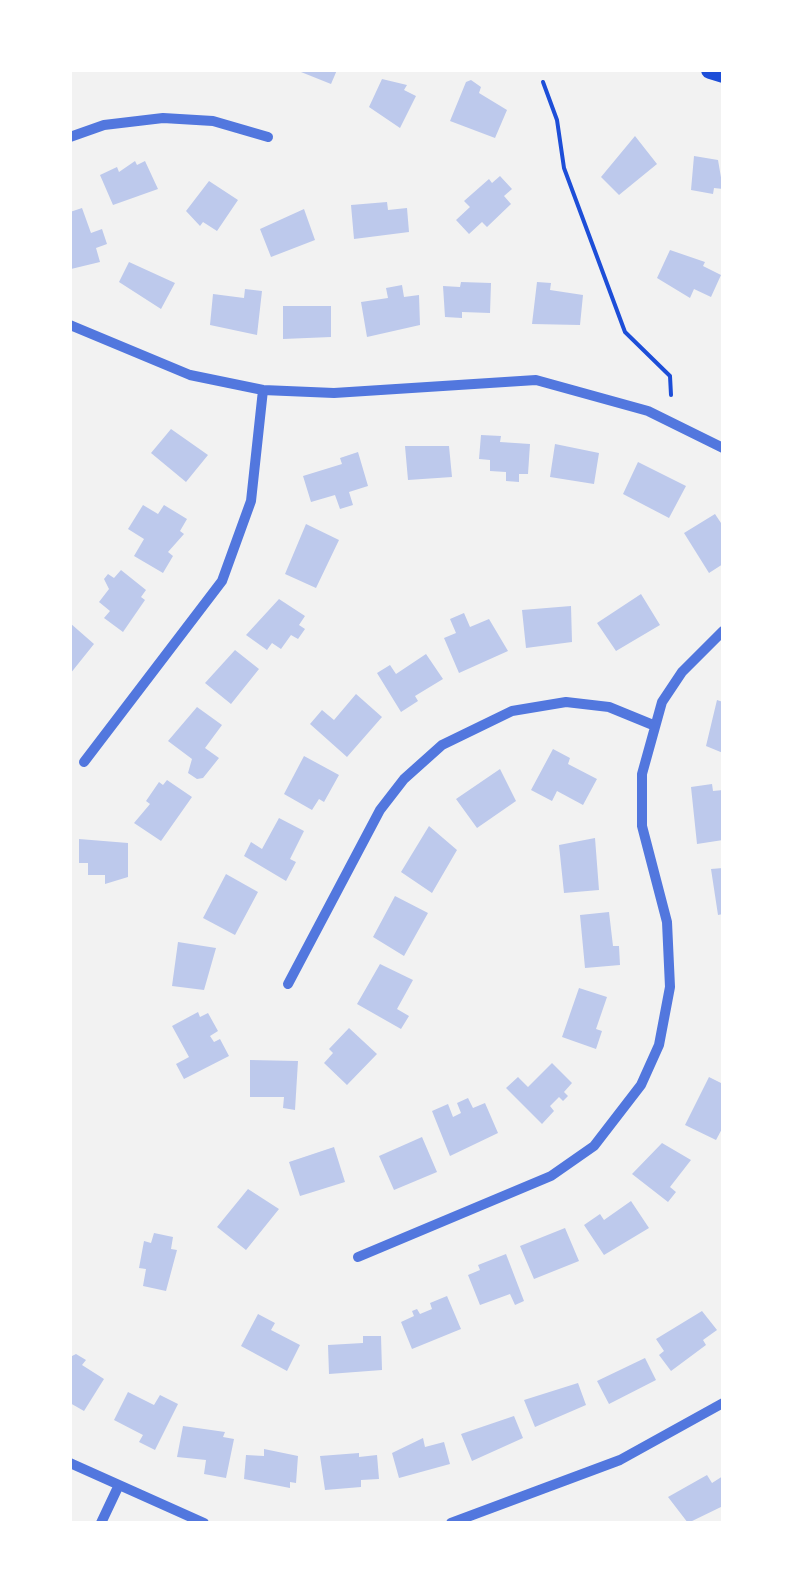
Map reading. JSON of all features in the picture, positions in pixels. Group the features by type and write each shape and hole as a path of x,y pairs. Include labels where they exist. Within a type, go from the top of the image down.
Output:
{"main road":[{"path":"710,70 723,74"}],"street":[{"path":"70,137 104,124 163,118 213,122 268,137"},
{"path":"70,326 190,375 263,390 334,393 536,380 648,411 723,448"},
{"path":"84,762 222,581 251,500 263,390"},
{"path":"358,1258 529,1187 571,1164 612,1128 641,1085 659,1046 670,987 667,922 640,808 642,774 653,725 682,672 723,631"},
{"path":"288,984 380,810 404,779 442,746 512,711 566,702 609,707 653,725"},
{"path":"451,1523 620,1460 723,1403"},
{"path":"70,1464 204,1523"},
{"path":"100,1523 118,1488"}],"path":[{"path":"542,82 557,120 564,168 625,332 670,376 671,395"}],"building":[{"path":"296,70 337,70 331,84"},
{"path":"382,79 407,85 404,90 416,96 400,128 369,107"},
{"path":"471,80 481,87 479,93 507,110 495,138 450,121 466,82"},
{"path":"635,136 657,164 619,195 601,177"},
{"path":"694,156 718,160 723,189 714,188 713,194 691,190"},
{"path":"135,161 137,165 145,161 158,189 113,205 100,175 117,167 119,172"},
{"path":"500,176 512,189 504,196 511,204 487,227 482,222 469,234 456,220 470,207 464,201 489,179 492,183"},
{"path":"209,181 238,200 217,231 203,222 200,226 186,211"},
{"path":"387,202 388,210 407,208 409,232 354,239 351,205"},
{"path":"82,208 91,233 102,229 107,244 96,248 100,262 71,269 70,212"},
{"path":"304,209 315,240 271,257 260,229"},
{"path":"670,250 705,262 703,266 721,275 711,297 694,289 690,298 657,278"},
{"path":"129,262 175,283 161,309 119,282"},
{"path":"461,282 491,283 490,313 462,312 462,318 445,317 443,286 460,287"},
{"path":"537,282 551,283 550,290 583,295 580,325 532,324"},
{"path":"402,285 404,297 419,295 420,325 367,337 361,302 388,298 386,288"},
{"path":"245,289 262,291 257,335 210,325 213,294 244,298"},
{"path":"283,306 331,306 331,337 283,339"},
{"path":"171,429 208,455 186,482 151,453"},
{"path":"481,435 501,436 500,442 530,444 528,474 519,474 519,482 506,481 506,472 490,471 490,460 479,459"},
{"path":"555,444 599,453 594,484 550,477"},
{"path":"405,446 449,446 452,477 408,480"},
{"path":"358,452 368,486 349,492 353,505 340,509 335,495 311,502 303,476 342,464 340,458"},
{"path":"638,462 686,486 669,518 623,494"},
{"path":"143,505 158,514 164,505 187,519 180,531 184,534 168,552 173,556 163,573 134,556 144,539 128,529"},
{"path":"715,514 723,526 723,564 709,573 684,533"},
{"path":"306,524 339,540 316,588 285,574"},
{"path":"121,570 146,590 141,597 145,600 123,632 104,618 110,611 99,602 109,589 104,579 108,574 114,578"},
{"path":"641,594 660,625 616,651 597,623"},
{"path":"279,599 305,616 299,625 305,629 298,639 291,635 281,649 272,643 267,650 246,635"},
{"path":"571,606 572,642 526,648 522,610"},
{"path":"464,613 470,627 489,619 508,651 459,673 444,638 456,633 450,619"},
{"path":"70,623 94,644 70,674"},
{"path":"235,650 259,669 231,704 205,683"},
{"path":"426,654 443,679 415,696 418,701 401,712 377,673 390,665 396,674"},
{"path":"356,694 382,717 347,757 310,724 322,710 334,720"},
{"path":"717,700 723,702 723,753 706,746"},
{"path":"197,707 222,725 205,748 219,758 203,778 197,779 188,773 192,759 168,741"},
{"path":"553,749 570,758 568,764 597,779 583,805 557,791 552,801 531,790"},
{"path":"304,756 339,775 324,802 319,799 312,810 284,794"},
{"path":"500,769 516,801 477,828 456,799"},
{"path":"167,780 192,797 161,841 134,823 150,804 146,801 159,782 163,785"},
{"path":"712,784 713,791 723,790 723,840 697,844 691,787"},
{"path":"279,818 304,831 290,859 296,862 286,881 244,856 251,842 262,849"},
{"path":"429,826 457,850 432,893 401,872"},
{"path":"595,838 599,890 564,893 559,845"},
{"path":"79,839 128,843 128,877 105,884 105,875 88,875 88,863 79,863"},
{"path":"723,868 723,914 718,915 711,869"},
{"path":"226,874 258,892 235,935 203,918"},
{"path":"395,896 428,913 404,956 373,937"},
{"path":"609,912 620,965 585,968 580,915"},
{"path":"178,942 216,948 204,990 172,986"},
{"path":"380,964 413,980 397,1009 409,1016 401,1029 357,1004"},
{"path":"579,988 607,997 596,1029 602,1031 596,1049 562,1037"},
{"path":"198,1012 200,1017 208,1013 218,1031 210,1036 214,1042 220,1039 229,1056 184,1079 176,1064 189,1057 172,1026"},
{"path":"349,1028 377,1054 347,1085 324,1063 333,1053 329,1049"},
{"path":"250,1060 298,1061 295,1110 283,1108 284,1097 250,1097"},
{"path":"552,1063 572,1083 564,1092 568,1096 563,1101 559,1097 550,1106 554,1111 542,1124 506,1088 518,1077 528,1087"},
{"path":"709,1077 723,1084 723,1127 716,1140 685,1125"},
{"path":"468,1098 473,1108 485,1103 498,1133 450,1156 432,1111 448,1104 453,1117 461,1113 457,1103"},
{"path":"422,1137 437,1172 394,1190 379,1156"},
{"path":"662,1143 691,1160 670,1187 676,1192 668,1202 632,1174"},
{"path":"334,1147 345,1182 300,1196 289,1162"},
{"path":"248,1189 279,1209 246,1250 217,1227"},
{"path":"631,1201 649,1228 604,1255 584,1225 600,1214 604,1220"},
{"path":"565,1228 579,1261 534,1279 520,1246"},
{"path":"154,1233 173,1237 171,1249 177,1250 166,1291 143,1286 146,1269 139,1268 144,1241 151,1243"},
{"path":"506,1254 524,1301 515,1305 510,1294 480,1305 468,1275 480,1270 478,1265"},
{"path":"447,1296 461,1329 412,1349 401,1322 414,1316 412,1311 417,1309 420,1314 432,1309 430,1303"},
{"path":"702,1311 717,1330 703,1340 706,1345 671,1371 659,1355 664,1351 656,1339"},
{"path":"258,1314 275,1323 271,1330 300,1345 287,1371 241,1346"},
{"path":"363,1336 381,1336 382,1370 329,1374 328,1345 363,1343"},
{"path":"76,1354 86,1360 82,1365 104,1379 84,1411 70,1403 70,1357"},
{"path":"645,1358 656,1380 609,1404 597,1381"},
{"path":"578,1383 586,1405 535,1427 524,1400"},
{"path":"128,1392 154,1405 160,1395 178,1404 155,1450 139,1442 143,1435 114,1420"},
{"path":"514,1416 523,1438 472,1461 461,1434"},
{"path":"183,1426 225,1432 223,1437 234,1439 226,1478 204,1474 206,1460 177,1457"},
{"path":"423,1438 425,1447 444,1442 450,1464 399,1478 392,1453"},
{"path":"264,1449 298,1456 296,1483 290,1482 290,1488 244,1479 246,1455 264,1456"},
{"path":"359,1453 359,1457 377,1455 379,1479 361,1480 361,1487 325,1490 320,1456"},
{"path":"707,1475 712,1483 723,1476 723,1506 688,1523 668,1497"}]}
